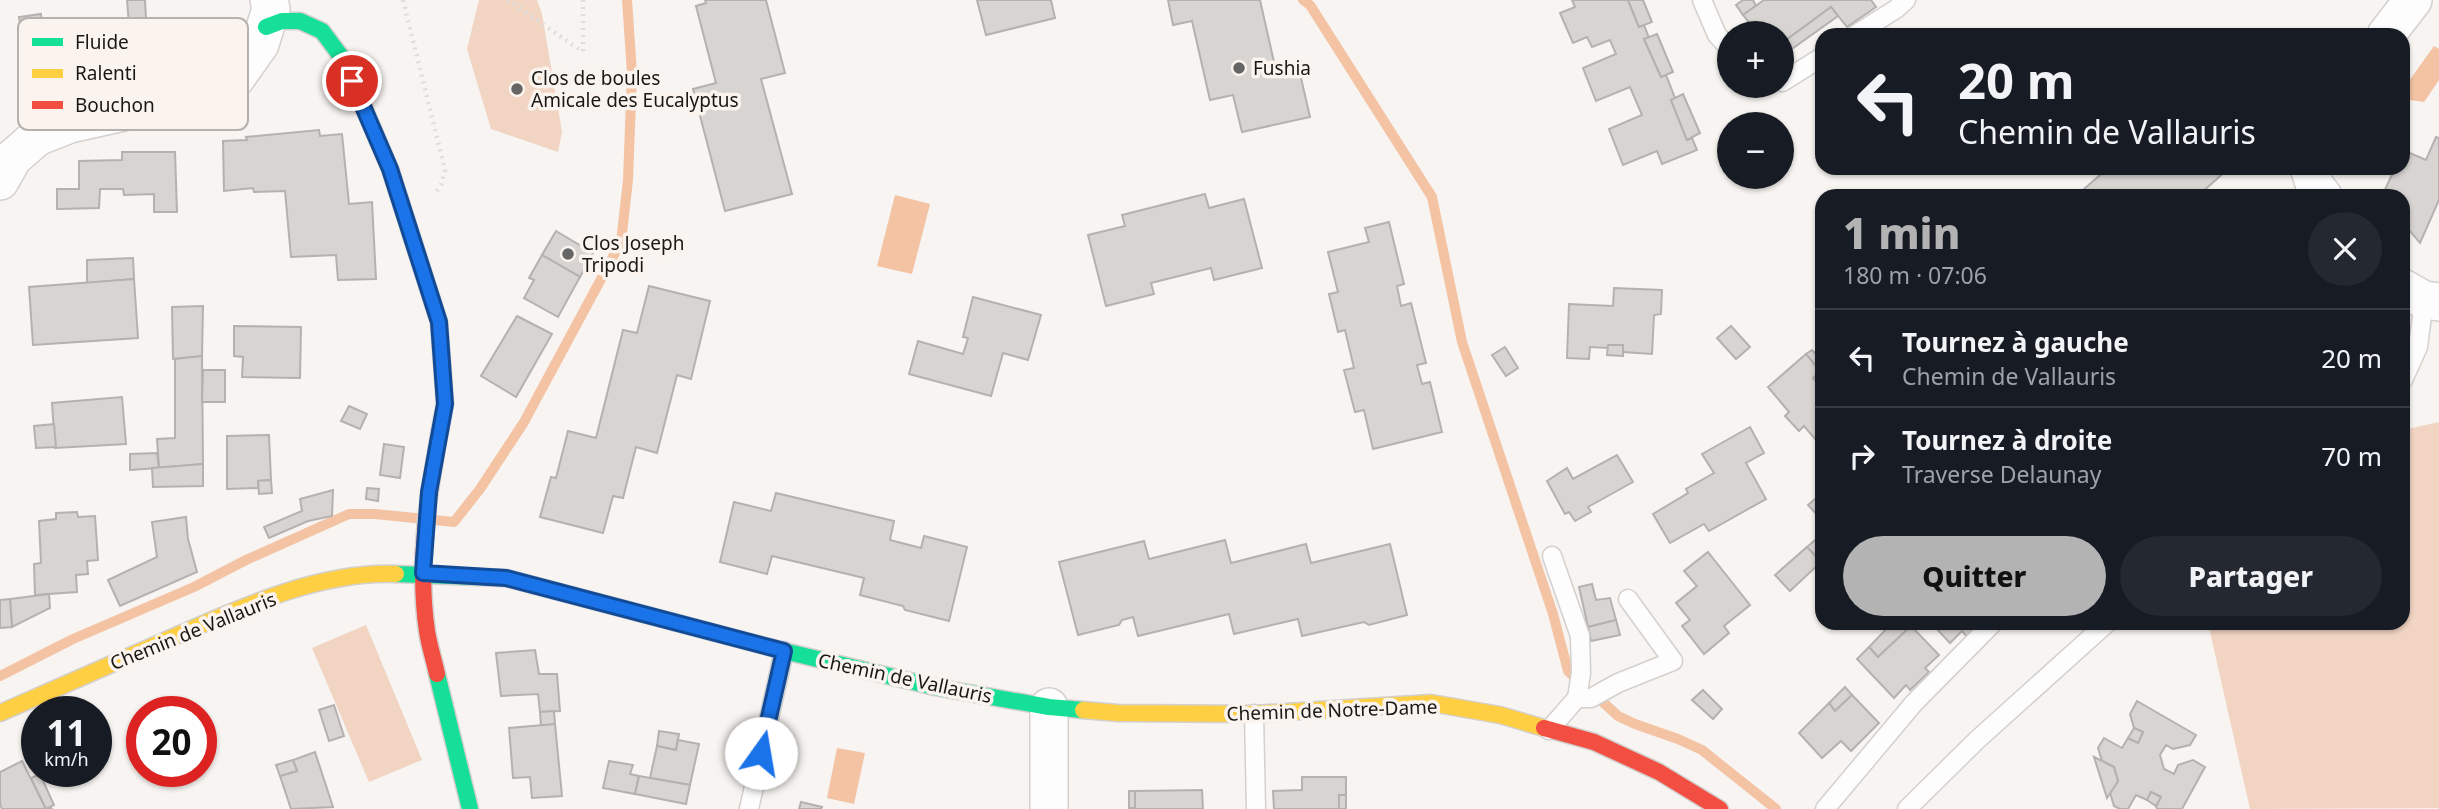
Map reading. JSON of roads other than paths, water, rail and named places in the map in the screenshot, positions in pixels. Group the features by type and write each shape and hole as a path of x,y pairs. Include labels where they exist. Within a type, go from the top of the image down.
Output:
{"street":[{"path":"2391,28 2413,0"},
{"path":"248,63 260,44 267,13 282,21 300,21 322,31 343,58 390,169 439,322 445,404 429,492 423,573 427,631 470,809"},
{"path":"0,181 13,158 37,137 55,130"},
{"name":"Chemin de Vallauris","path":"0,713 242,607 322,583 376,573 506,578 784,651 935,687 1049,707"},
{"name":"Chemin de Notre-Dame","path":"1049,707 1118,713 1254,714 1431,703 1500,715 1594,742 1659,772 1720,809"},
{"path":"1049,707 1049,809"}],"lane":[{"path":"1702,0 1717,35"},
{"path":"1867,28 1906,0"},
{"path":"1794,74 1815,61"},
{"path":"2410,364 2418,346 2422,297"},
{"path":"1552,556 1580,636 1584,698"},
{"path":"1549,730 1584,698 1673,661 1628,599"},
{"path":"1825,809 1914,703 1986,630"},
{"path":"1907,809 1977,740 2099,630"},
{"path":"749,809 784,651"},
{"path":"1254,714 1256,809"}],"waterway":[{"path":"0,676 73,639 194,587 246,560 349,514 454,522 480,489 524,422 621,242 628,180 632,73 627,0"},
{"path":"1303,0 1310,5 1432,197 1462,342 1553,614 1568,671 1582,684"},
{"path":"1594,694 1618,716 1702,750 1776,809"}],"place":[{"name":"Fushia","path":"1239,68"},
{"name":"Clos de boules Amicale des Eucalyptus","path":"517,89"},
{"name":"Clos Joseph Tripodi","path":"568,254"}]}
